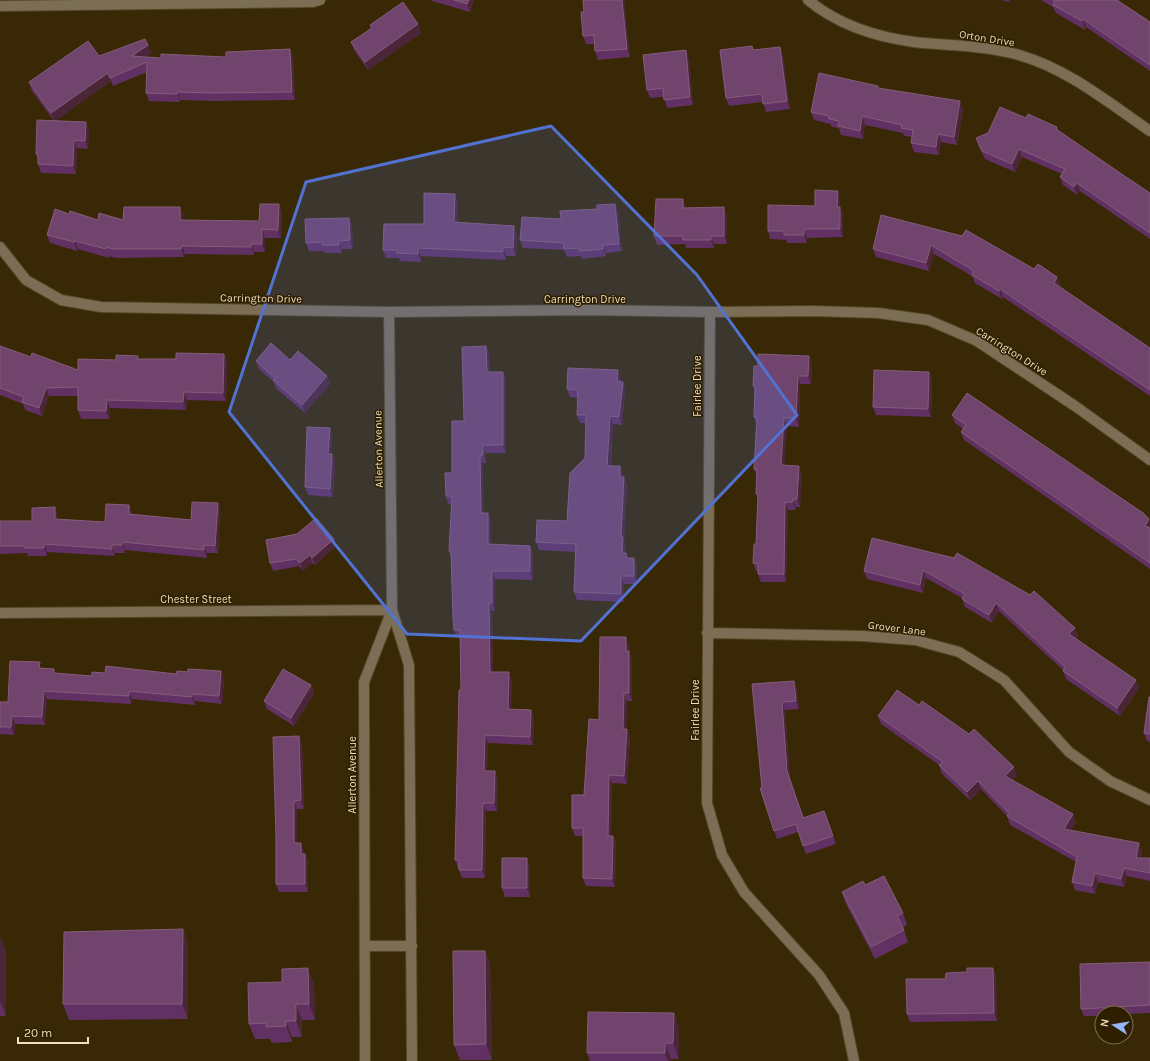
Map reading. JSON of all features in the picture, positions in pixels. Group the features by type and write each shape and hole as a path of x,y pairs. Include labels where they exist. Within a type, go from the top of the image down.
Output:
{"street":[{"path":"0,6 268,4 313,2 320,0"},
{"name":"Orton Drive","path":"808,0 821,11 865,31 913,42 965,46 1019,55 1066,74 1150,131"},
{"name":"Carrington Drive","path":"0,247 26,280 61,300 101,307 389,312 588,310 710,312 820,311 878,313 928,320 977,341 1075,406 1150,460"},
{"name":"Allerton Avenue","path":"389,312 392,610 409,665 412,1061"},
{"name":"Fairlee Drive","path":"710,312 707,804 722,855 744,892 819,975 844,1013 854,1061"},
{"name":"Allerton Avenue","path":"365,1061 366,946 364,682 392,610"},
{"name":"Chester Street","path":"0,613 392,610"},
{"name":"Grover Lane","path":"707,633 862,636 915,640 959,652 1004,680 1069,752 1110,781 1150,800"},
{"path":"366,946 412,946"}],"highlighted area":[{"path":"551,126 697,275 797,415 581,641 407,634 229,412 306,182"}],"building":[{"path":"454,0 469,0 467,4"},
{"path":"583,0 622,0 627,49 595,51 594,35 583,36 581,12 584,12"},
{"path":"1053,0 1117,0 1150,22 1150,65 1083,19 1082,21 1053,5 1055,1"},
{"path":"403,2 418,24 365,62 351,42 372,28 370,25"},
{"path":"145,39 148,45 132,56 161,58 161,54 226,57 226,52 290,49 292,92 177,92 177,94 146,93 147,62 110,78 108,73 51,113 29,82 88,41 99,56"},
{"path":"752,46 753,50 780,47 787,101 763,104 762,94 726,98 720,50"},
{"path":"686,50 690,97 664,100 663,88 647,90 643,55"},
{"path":"819,73 878,86 878,88 960,101 954,137 938,134 936,147 911,143 913,130 901,128 902,125 862,116 860,131 838,126 839,121 829,119 829,116 811,112"},
{"path":"1000,107 1026,118 1028,114 1057,127 1056,129 1150,193 1150,233 1077,183 1074,187 1060,177 1065,169 1019,149 1012,164 982,151 976,138 988,133"},
{"path":"37,120 86,122 85,141 74,140 73,166 38,164 38,154 36,154"},
{"path":"815,190 838,191 837,207 840,207 840,229 804,229 804,235 784,235 784,231 768,231 768,205 815,206"},
{"path":"424,193 455,194 454,222 514,226 513,248 503,247 503,252 418,248 418,254 397,253 397,250 383,250 384,224 424,224"},
{"path":"656,199 683,199 683,208 724,207 724,236 711,236 711,240 683,240 683,236 654,236"},
{"path":"260,204 279,204 278,230 262,229 262,244 251,244 251,247 182,246 181,249 113,249 106,247 106,249 47,235 55,209 69,214 70,211 98,220 99,213 123,220 124,207 180,207 180,220 259,221"},
{"path":"615,204 619,244 603,245 603,249 579,251 579,248 564,249 563,243 520,240 522,217 561,219 560,211 597,209 597,205"},
{"path":"881,215 962,236 966,230 1034,269 1038,264 1057,277 1054,283 1150,348 1150,390 1000,289 999,291 972,275 974,271 931,245 926,263 873,249"},
{"path":"349,218 350,240 339,241 339,245 322,245 322,242 306,243 305,219"},
{"path":"271,343 290,360 298,351 327,376 302,405 273,380 275,378 256,361"},
{"path":"0,346 31,357 32,353 78,370 78,359 116,360 116,355 138,356 137,359 176,359 176,353 224,354 223,393 184,392 183,402 107,400 106,411 78,410 78,387 46,388 39,408 22,402 24,397 0,388"},
{"path":"486,346 487,372 503,372 503,445 483,445 483,455 480,455 481,513 488,513 488,544 530,546 530,571 492,571 492,603 489,603 490,672 509,672 508,709 531,710 530,737 485,735 484,771 495,771 494,803 483,803 482,870 459,870 459,860 455,860 459,690 461,690 460,630 454,630 451,552 449,551 452,496 446,496 445,473 452,473 452,421 464,421 462,347"},
{"path":"758,354 809,356 808,376 798,376 796,418 784,418 781,465 799,466 797,499 793,499 793,502 785,502 784,574 758,574 758,563 753,563 754,544 756,544 758,494 756,494 757,470 754,469 757,417 754,417 755,386 753,386 754,366 758,366"},
{"path":"568,368 618,370 617,381 623,382 619,417 610,416 607,466 620,466 620,477 624,477 621,537 623,537 622,553 626,553 626,558 634,558 634,576 621,576 621,594 574,592 576,544 536,542 537,520 567,521 570,473 585,458 586,415 577,415 578,390 567,389"},
{"path":"874,370 929,372 928,409 873,407"},
{"path":"967,393 1143,513 1149,519 1145,526 1150,528 1150,563 961,432 966,425 952,415"},
{"path":"307,427 330,428 328,454 332,454 330,489 305,487"},
{"path":"192,502 218,503 215,546 204,545 204,550 122,542 122,545 112,545 112,549 44,544 44,548 0,546 0,521 32,521 32,508 55,507 55,519 105,522 106,504 129,505 129,514 191,520"},
{"path":"316,518 334,539 312,558 310,555 300,563 296,559 270,563 266,540 297,534"},
{"path":"872,538 954,558 957,553 1030,595 1034,591 1075,628 1069,634 1136,680 1117,708 1063,671 1065,667 996,603 989,615 962,599 965,594 923,570 920,585 864,571"},
{"path":"600,637 626,637 626,651 629,651 629,693 624,693 623,729 627,729 624,776 609,775 608,836 613,836 612,879 583,878 583,828 572,828 572,795 584,795 589,719 599,720"},
{"path":"10,661 40,662 39,668 54,669 54,673 92,676 92,672 105,673 106,666 176,674 177,671 188,672 188,669 221,671 219,696 192,694 192,697 129,691 129,696 44,691 42,717 12,716 11,727 0,727 0,702 8,702"},
{"path":"283,669 311,685 291,718 264,701"},
{"path":"794,681 796,701 782,702 787,771 803,818 824,811 833,836 803,846 796,824 774,831 760,788 762,788 752,684"},
{"path":"897,690 919,705 922,701 969,734 974,729 1014,767 1005,776 1073,814 1064,829 1139,843 1136,858 1150,858 1150,873 1124,868 1121,879 1095,873 1092,886 1072,882 1077,857 1007,816 1009,813 978,781 967,792 939,765 943,762 878,716"},
{"path":"1150,697 1150,734 1144,733"},
{"path":"299,736 301,800 294,801 294,843 301,843 301,854 305,854 305,884 276,884 273,737"},
{"path":"502,858 527,858 527,888 502,888"},
{"path":"884,876 903,913 897,916 904,930 871,947 842,892 863,881 865,885"},
{"path":"183,929 182,1004 63,1004 64,932"},
{"path":"453,951 485,951 486,1044 454,1045"},
{"path":"1150,962 1150,1005 1094,1005 1094,1008 1081,1009 1080,964"},
{"path":"308,968 309,1004 296,1004 296,1021 286,1021 286,1026 266,1027 266,1023 249,1024 248,983 282,982 282,969"},
{"path":"967,968 993,968 994,1013 907,1014 906,979 945,979 946,973 967,972"},
{"path":"588,1012 674,1013 673,1043 665,1043 665,1053 587,1053"}]}
